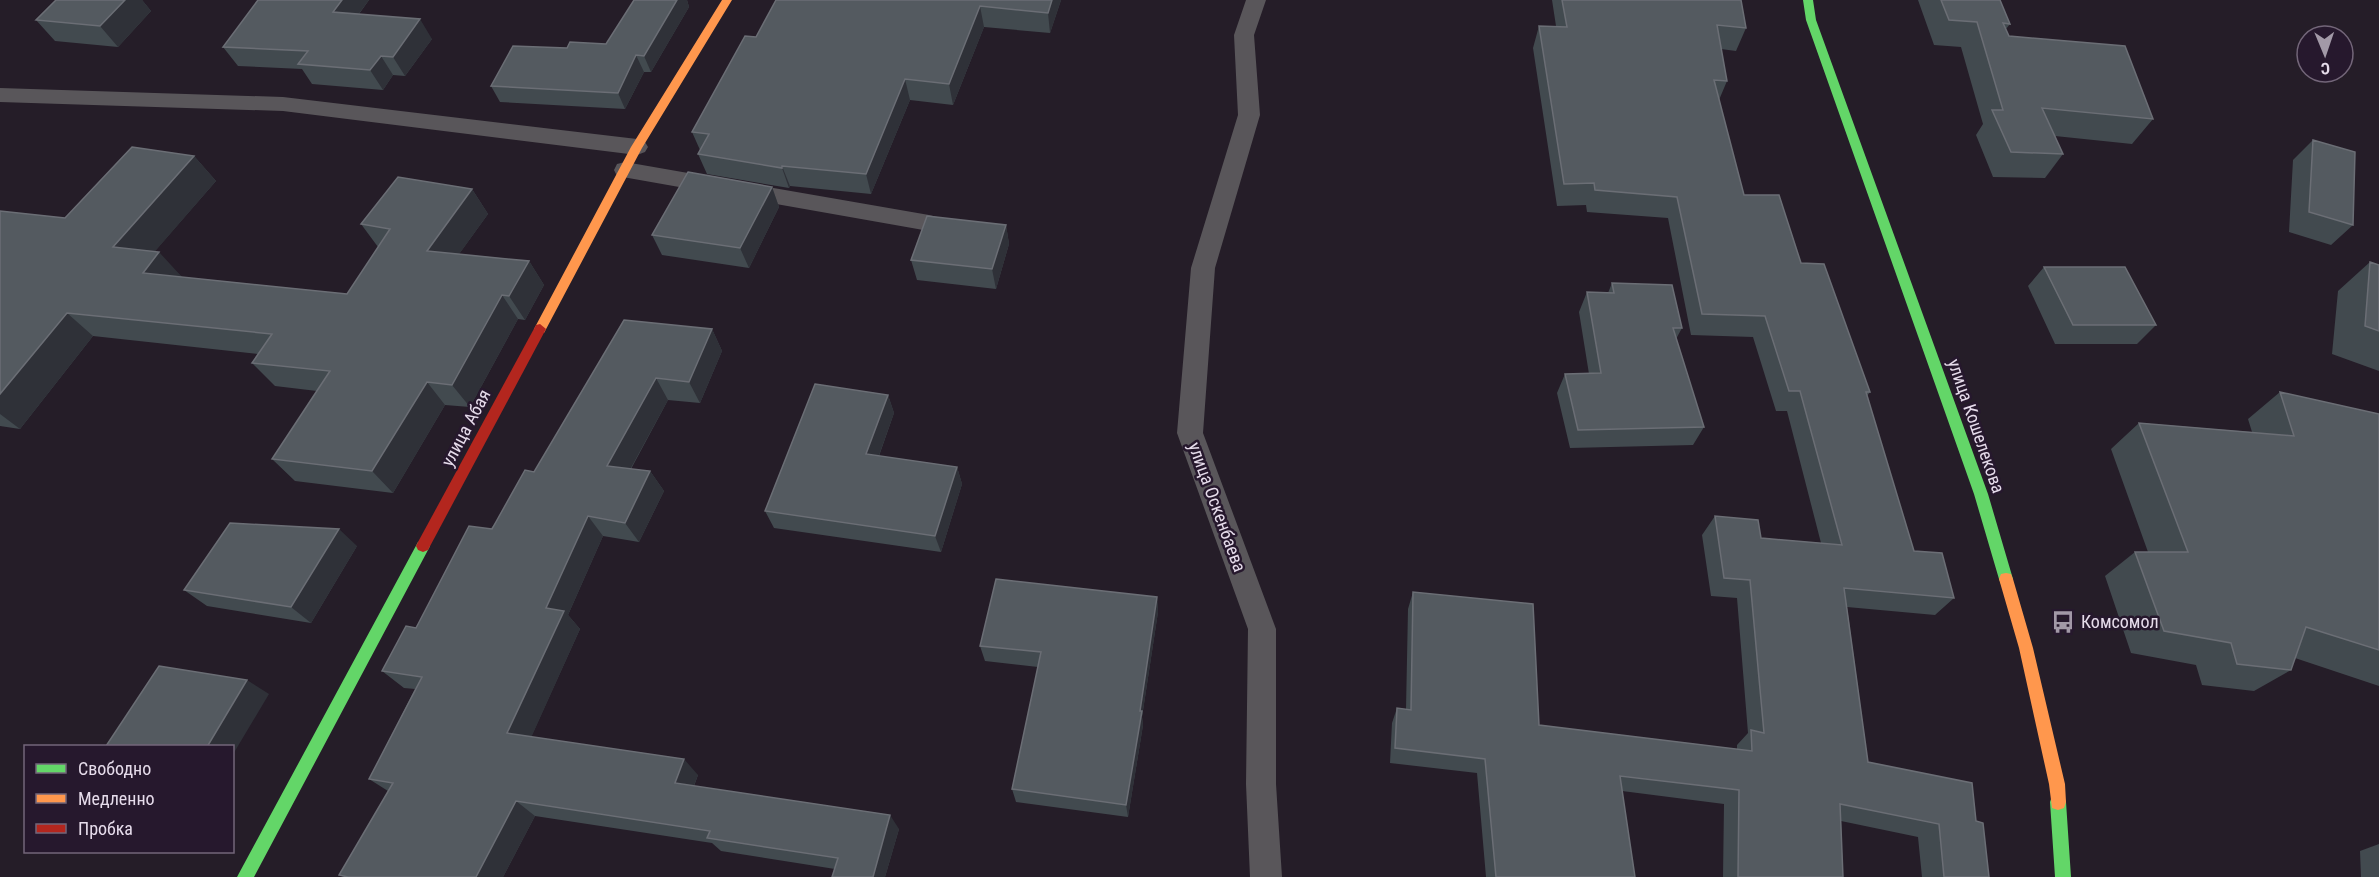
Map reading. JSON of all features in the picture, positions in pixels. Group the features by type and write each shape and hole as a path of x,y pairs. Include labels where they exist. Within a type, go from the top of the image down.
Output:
{"street":[{"name":"улица Абая","path":"245,877 637,147 727,0"},
{"name":"улица Кошелекова","path":"1808,0 1811,20 1981,494 2026,648 2057,784 2063,877"}],"lane":[{"name":"улица Оскенбаева","path":"1256,0 1244,35 1249,116 1203,268 1190,432 1262,629 1261,784 1266,877"},
{"path":"0,95 283,104 637,147"},
{"path":"625,170 929,223"}],"building":[{"path":"56,0 125,0 100,26 36,20"},
{"path":"258,0 342,0 333,12 420,19 393,57 381,56 370,70 298,64 308,51 223,47"},
{"path":"634,0 677,0 644,56 636,55 618,93 491,86 513,46 567,48 570,42 606,44"},
{"path":"776,0 1052,0 1048,13 980,6 949,84 905,79 866,174 782,166 782,168 698,154 709,134 692,132 745,36 756,37"},
{"path":"1562,0 1741,0 1746,28 1717,25 1727,81 1714,80 1744,195 1779,195 1801,263 1824,264 1870,392 1866,392 1914,551 1942,553 1954,598 1844,588 1868,762 1972,783 1976,821 1983,823 1989,877 1944,877 1939,824 1840,804 1843,877 1738,877 1739,790 1620,776 1635,877 1496,877 1485,759 1395,748 1397,708 1411,710 1413,592 1533,604 1539,725 1752,751 1751,730 1764,733 1750,580 1724,578 1715,516 1758,520 1761,538 1842,545 1800,391 1789,391 1765,316 1702,314 1677,197 1595,190 1594,183 1564,184 1539,26 1567,27"},
{"path":"1941,0 2000,0 2010,24 2003,23 2009,36 2125,46 2153,119 2042,108 2063,154 2011,152 1992,110 2003,110 1977,22 1949,20"},
{"path":"2313,140 2355,152 2353,225 2309,212"},
{"path":"132,147 194,156 113,247 159,252 143,273 347,294 390,229 361,224 398,177 472,189 427,251 529,261 509,296 502,295 452,385 427,382 372,471 272,459 330,371 252,363 272,334 67,313 0,394 0,211 65,218"},
{"path":"688,172 772,187 740,248 652,235"},
{"path":"927,216 1006,225 992,269 911,260"},
{"path":"2370,262 2379,265 2379,331 2365,326"},
{"path":"2044,267 2125,267 2156,325 2073,325"},
{"path":"1612,283 1672,285 1682,328 1673,328 1704,427 1578,430 1565,374 1601,373 1587,292 1614,293"},
{"path":"624,320 712,329 689,382 656,378 607,466 650,471 625,523 588,516 546,608 564,611 507,733 684,759 675,783 890,815 873,877 832,877 838,858 707,838 710,831 516,801 476,877 348,877 339,875 393,783 369,779 422,677 382,671 406,626 416,628 469,526 492,529 525,470 534,472"},
{"path":"815,384 888,395 866,454 957,467 935,536 765,511"},
{"path":"2280,392 2379,414 2379,650 2306,627 2291,670 2237,664 2231,643 2164,631 2135,552 2188,552 2139,423 2294,436"},
{"path":"230,523 339,529 291,607 184,590"},
{"path":"996,579 1157,597 1140,711 1142,711 1126,805 1012,789 1041,652 980,646"},
{"path":"159,666 247,680 208,745 107,745"}],"traffic: fast":[{"path":"1808,0 1811,20 1981,494 2006,579"},
{"path":"245,877 423,546"},
{"path":"2058,802 2063,877"}],"traffic: slow":[{"path":"540,329 637,147 727,0"},
{"path":"2006,579 2026,648 2057,784 2058,802"}],"traffic: jam":[{"path":"423,546 540,329"}],"place":[{"name":"Комсомол","path":"2063,622"}]}
